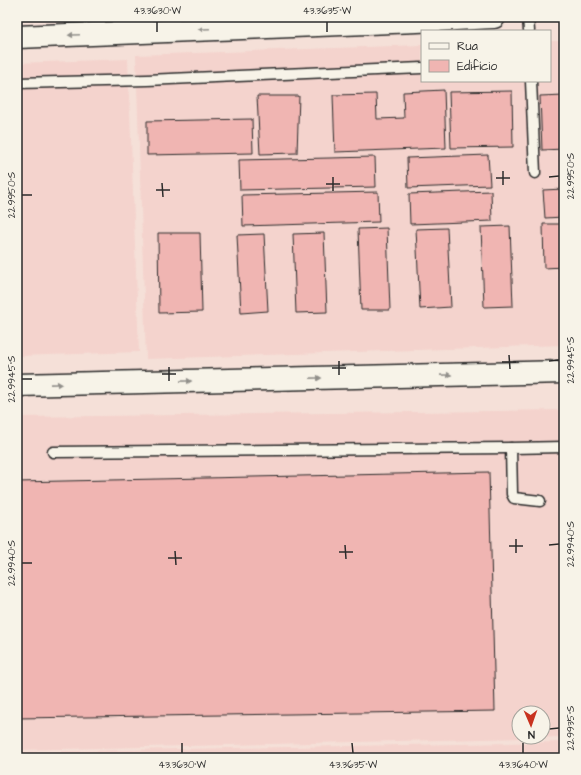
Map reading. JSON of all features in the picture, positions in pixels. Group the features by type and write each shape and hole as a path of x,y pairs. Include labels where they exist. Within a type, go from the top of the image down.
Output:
{"street":[{"path":"17,37 233,23 494,17"},
{"path":"17,385 564,372"}],"lane":[{"path":"528,17 529,30"},
{"path":"17,83 148,80 421,68"},
{"path":"531,82 535,173"},
{"path":"53,452 564,447"},
{"path":"511,448 512,494 514,498 540,501"}],"shaded area":[{"path":"551,41 564,41 564,345 146,359 136,55 421,45 421,82 551,82"},
{"path":"128,59 139,352 17,356 17,63"},
{"path":"564,410 564,737 551,737 551,705 511,705 511,738 17,750 17,417"},
{"path":"551,742 564,742 564,758 17,758 17,752 511,743 511,745 551,745"}],"building":[{"path":"444,90 446,148 335,152 333,95 376,94 377,119 404,118 403,92"},
{"path":"512,91 513,147 451,148 449,92"},
{"path":"564,95 564,149 542,150 540,96"},
{"path":"257,96 299,96 297,153 260,154"},
{"path":"252,119 253,153 147,155 147,121"},
{"path":"488,155 490,185 408,188 407,158"},
{"path":"375,157 376,187 240,190 239,160"},
{"path":"564,189 564,217 545,218 543,190"},
{"path":"491,191 492,221 410,224 409,194"},
{"path":"378,192 379,222 243,226 242,195"},
{"path":"543,224 564,224 564,267 544,268"},
{"path":"510,226 513,306 484,307 481,227"},
{"path":"387,228 390,310 361,310 358,229"},
{"path":"447,228 451,307 420,309 416,229"},
{"path":"158,233 200,233 202,312 159,313"},
{"path":"324,233 327,312 296,313 293,234"},
{"path":"264,234 268,311 241,313 237,235"},
{"path":"489,472 495,711 17,718 17,482"}]}
